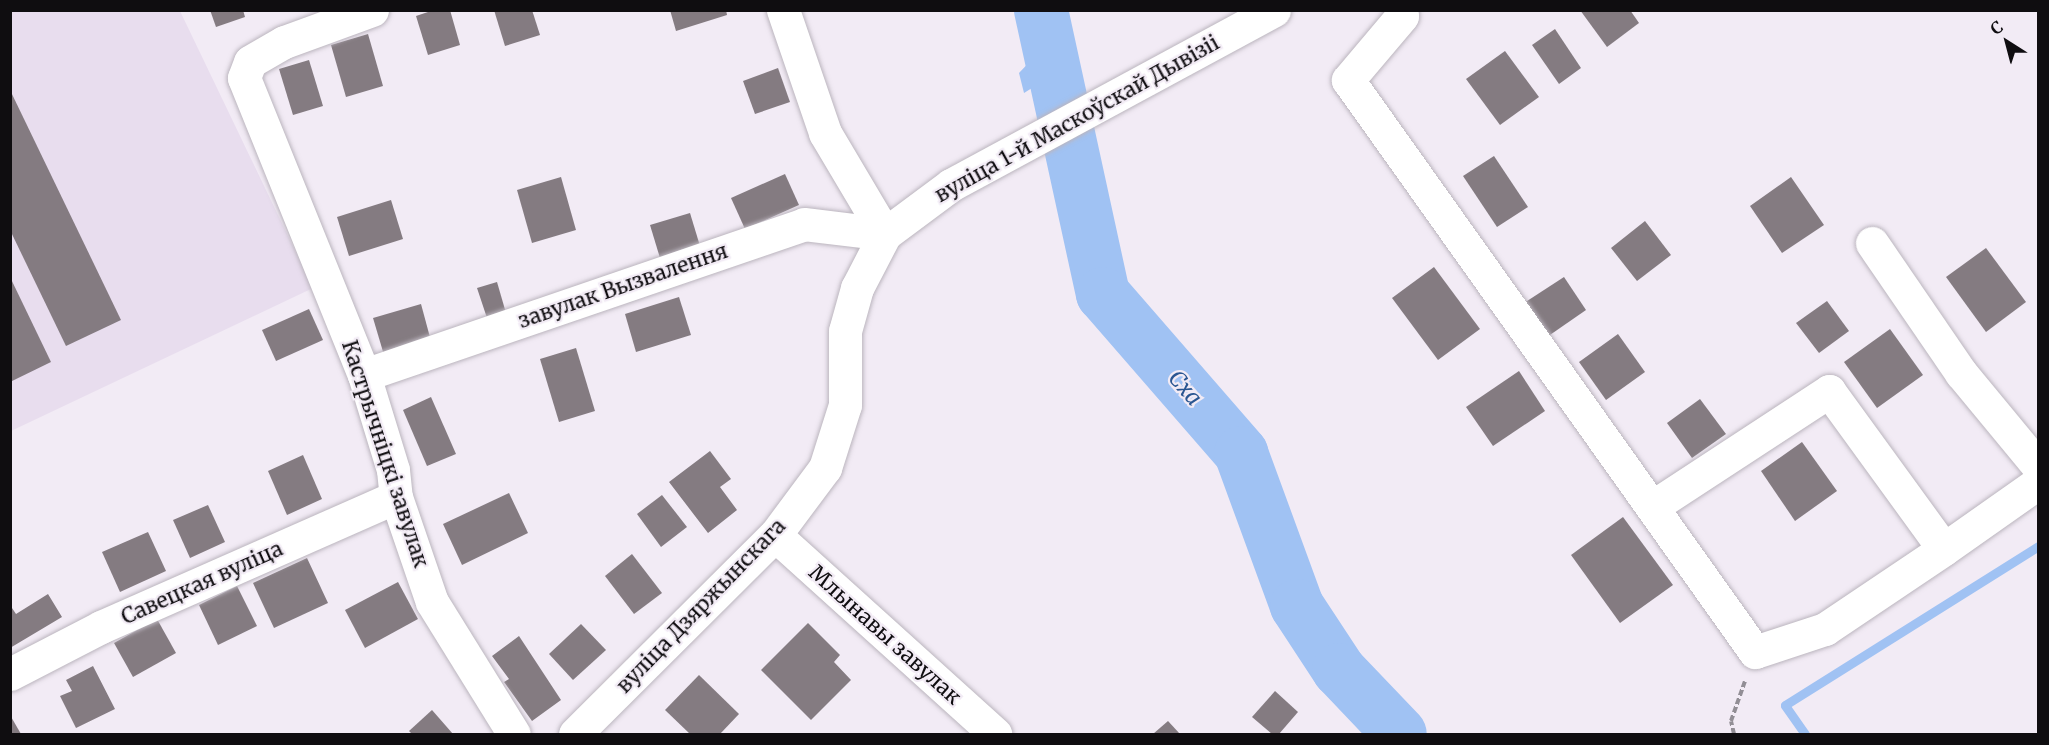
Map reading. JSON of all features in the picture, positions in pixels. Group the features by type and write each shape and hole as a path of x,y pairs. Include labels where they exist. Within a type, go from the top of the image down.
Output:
{"street":[{"name":"Кастрычніцкі завулак","path":"372,10 284,42 250,62 244,78 364,375 393,470 396,497 432,602 514,735"},
{"path":"783,10 825,133 885,234"},
{"name":"вуліца 1-й Маскоўскай Дывізіі","path":"885,234 951,185 1274,10"},
{"path":"1401,10 1402,16 1348,80 1755,652 1825,629 2038,483"},
{"name":"завулак Вызвалення","path":"364,375 804,224 885,234"},
{"name":"вуліца Дзяржынскага","path":"575,735 775,535 825,468 845,405 845,331 857,288 885,234"},
{"path":"1872,243 1961,373 2038,466"},
{"path":"1652,507 1829,391 1944,549"},
{"name":"Савецкая вуліца","path":"10,674 101,627 396,497"},
{"name":"Млынавы завулак","path":"775,535 995,735"}],"path":[{"path":"1734,735 1731,721 1755,652"}],"shaded area":[{"path":"11,11 180,11 313,288 11,431"}],"water":[{"path":"1026,11 1068,11 1059,43 1064,68 1024,93 1019,73 1038,53"}],"building":[{"path":"210,10 243,10 245,17 216,27"},
{"path":"434,10 450,10 460,45 428,55 416,16"},
{"path":"494,10 532,10 540,35 505,46"},
{"path":"670,10 726,10 727,15 676,31"},
{"path":"1580,10 1630,10 1639,23 1607,47"},
{"path":"1555,29 1581,68 1559,84 1532,45"},
{"path":"368,34 383,86 346,97 331,45"},
{"path":"1505,51 1539,97 1500,125 1466,79"},
{"path":"309,60 323,106 293,115 279,69"},
{"path":"778,68 790,102 755,114 743,81"},
{"path":"10,90 121,320 66,346 10,230"},
{"path":"1494,156 1528,207 1497,227 1463,176"},
{"path":"785,174 799,205 745,229 731,198"},
{"path":"561,177 576,230 532,243 517,190"},
{"path":"1791,177 1824,225 1782,253 1750,206"},
{"path":"391,200 403,239 349,256 337,217"},
{"path":"690,213 700,246 660,258 650,225"},
{"path":"1645,221 1671,255 1637,281 1611,248"},
{"path":"1986,248 2026,302 1986,332 1946,277"},
{"path":"1434,267 1480,329 1438,360 1392,298"},
{"path":"10,277 51,362 10,382"},
{"path":"1564,277 1586,310 1547,337 1524,303"},
{"path":"497,282 506,313 487,318 477,288"},
{"path":"679,297 691,335 636,352 625,314"},
{"path":"1827,301 1849,331 1819,353 1796,323"},
{"path":"421,304 431,341 384,355 373,318"},
{"path":"309,309 323,340 276,361 262,330"},
{"path":"1890,329 1923,375 1877,408 1844,362"},
{"path":"1618,334 1645,372 1606,400 1579,362"},
{"path":"576,348 595,411 559,422 540,359"},
{"path":"1519,371 1545,411 1493,446 1466,407"},
{"path":"431,397 456,454 427,466 403,410"},
{"path":"1700,399 1726,434 1692,458 1667,423"},
{"path":"1802,442 1837,491 1795,521 1761,471"},
{"path":"710,451 731,479 720,487 737,510 708,533 669,482"},
{"path":"303,455 322,499 287,515 268,471"},
{"path":"509,493 528,533 462,565 443,524"},
{"path":"662,495 687,527 661,547 637,514"},
{"path":"208,505 225,542 190,558 173,520"},
{"path":"1623,517 1673,585 1620,623 1571,555"},
{"path":"148,532 166,571 120,592 102,552"},
{"path":"632,554 662,593 634,614 605,576"},
{"path":"307,558 328,603 274,628 253,583"},
{"path":"398,582 418,619 365,648 345,610"},
{"path":"237,586 257,626 218,645 199,605"},
{"path":"48,594 62,617 10,648 10,605 16,614"},
{"path":"157,619 176,653 133,677 114,643"},
{"path":"808,623 840,655 834,662 851,680 811,720 761,670"},
{"path":"581,624 606,650 573,680 549,654"},
{"path":"519,636 561,700 532,721 504,682 509,679 492,656"},
{"path":"93,666 115,709 76,728 60,696 72,691 66,680"},
{"path":"699,675 739,714 720,734 690,734 665,710"},
{"path":"1275,691 1298,712 1279,734 1272,734 1252,717"},
{"path":"432,710 453,734 412,734 409,731"},
{"path":"10,715 21,734 10,734"},
{"path":"1168,721 1180,734 1153,734"}],"waterway":[{"name":"Сха","path":"1041,10 1103,294 1241,453 1297,606 1339,670 1400,734"},
{"path":"1805,734 1785,705 2038,546"}]}
